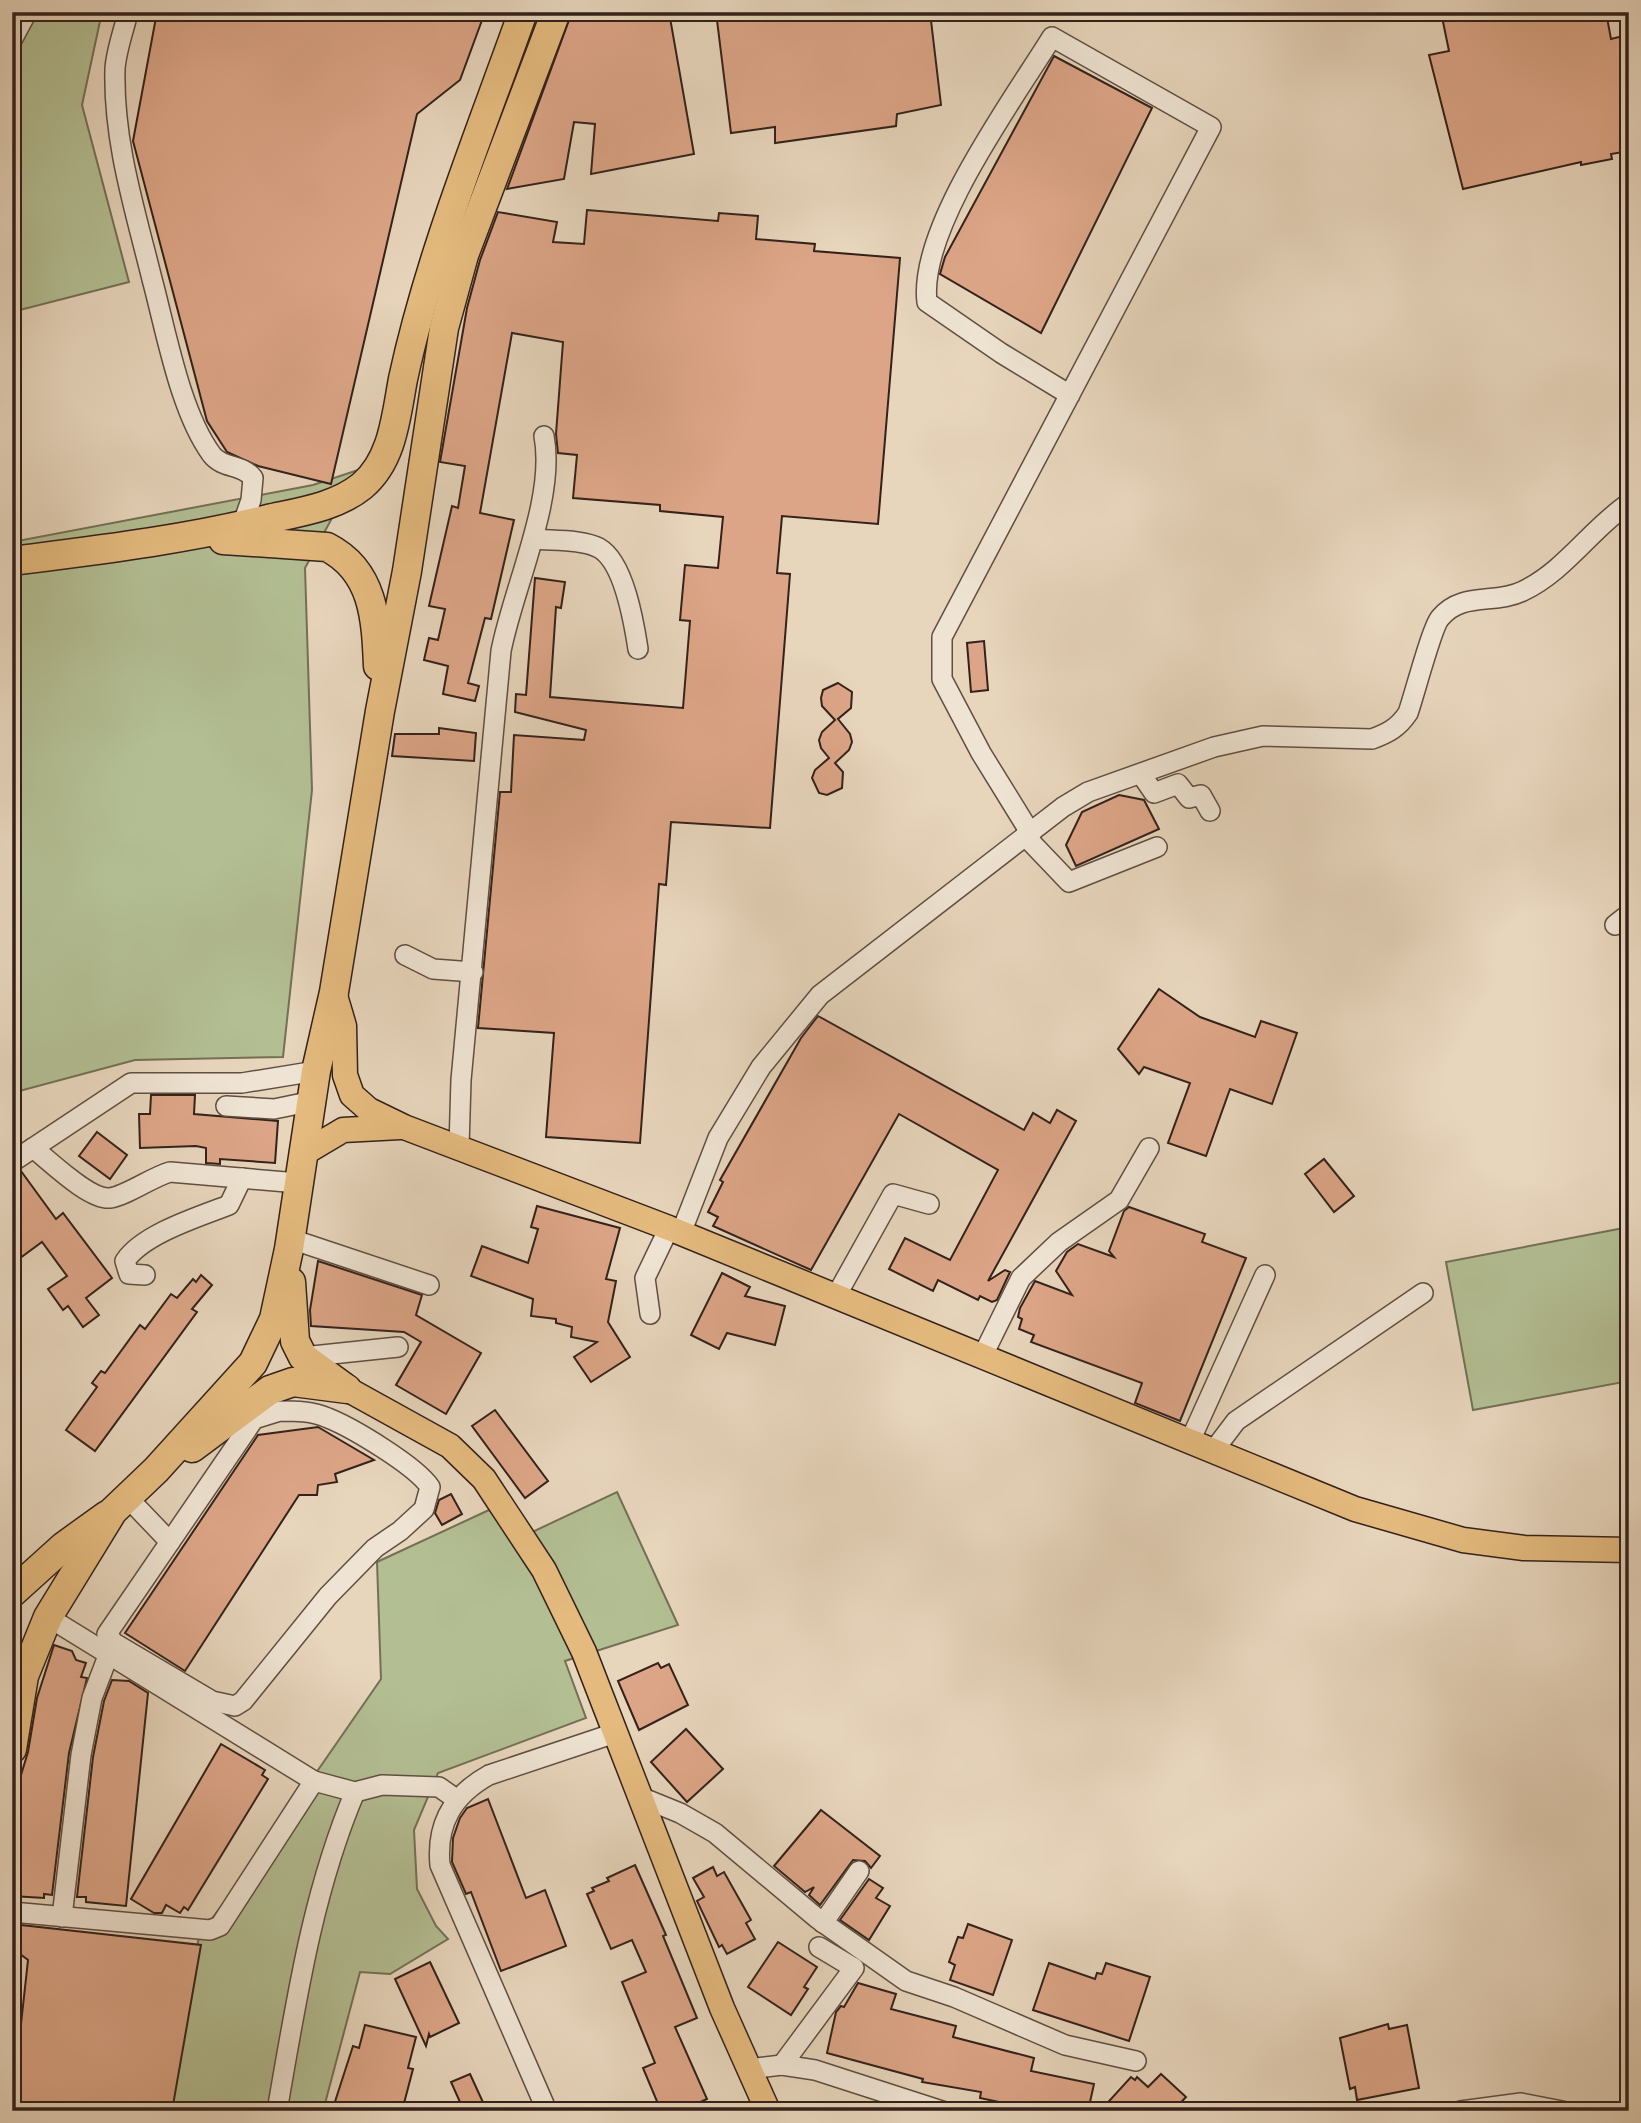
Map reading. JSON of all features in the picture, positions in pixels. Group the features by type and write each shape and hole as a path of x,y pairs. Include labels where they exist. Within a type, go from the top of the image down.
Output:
{"highway":[{"path":"12,561 185,538 242,526 344,498 375,472 392,436 404,376 439,246 523,12"},
{"path":"12,1593 64,1546 121,1504 156,1470 253,1363 274,1319 290,1244 298,1184 306,1152 316,1071 334,992 380,711 407,571 447,317 464,255 556,12"},
{"path":"185,538 302,544 327,547 341,554 364,582 373,602 380,711"},
{"path":"290,1244 295,1341 303,1357 347,1388"},
{"path":"156,1470 205,1440 270,1390 293,1382 347,1388"},
{"path":"12,1749 24,1676 48,1617 121,1504"}],"main road":[{"path":"334,992 344,1026 345,1075 352,1095 369,1111 675,1231 1355,1509 1416,1529 1463,1540 1524,1548 1629,1550"},
{"path":"306,1152 343,1130 404,1126"},
{"path":"347,1388 434,1434 484,1479 557,1594 748,2069 768,2111"}],"street":[{"path":"12,40 27,12"},
{"path":"128,12 115,66 128,194 166,337 192,415 213,456 221,464 242,470 253,478 251,500 242,526"},
{"path":"1070,394 1001,353 927,302 925,283 930,261 960,187 1052,37 1211,127 942,637 942,679 1028,835 1069,882 1157,846"},
{"path":"459,1147 461,1080 501,651 507,616 533,539 547,452 544,436"},
{"path":"650,1314 645,1278 675,1231 718,1138 761,1067 820,995 1088,792 1214,747 1263,736 1372,739 1386,734 1399,726 1408,713 1437,621 1451,606 1468,600 1502,599 1524,591 1557,570 1629,503"},
{"path":"533,539 598,548 611,560 632,611 638,649"},
{"path":"1141,774 1154,793 1178,784 1189,798 1201,795 1210,811"},
{"path":"405,955 433,969 473,972"},
{"path":"12,1162 131,1083 242,1083 316,1071"},
{"path":"226,1106 274,1109 313,1101"},
{"path":"33,1148 95,1195 110,1198 150,1178 170,1172 298,1184"},
{"path":"982,1357 1021,1278 1059,1242 1119,1200 1149,1148"},
{"path":"145,1275 129,1274 125,1261 133,1248 190,1220 229,1205 242,1178"},
{"path":"835,1298 893,1194 929,1204"},
{"path":"290,1244 429,1285"},
{"path":"1190,1441 1265,1275"},
{"path":"1214,1450 1236,1421 1423,1293"},
{"path":"303,1357 398,1347"},
{"path":"280,1411 305,1411 329,1418 420,1472 430,1487 424,1509 400,1531 374,1548 328,1596 243,1701 235,1706 212,1701 114,1643 107,1634 170,1542 254,1419 280,1411"},
{"path":"121,1504 170,1542"},
{"path":"48,1617 314,1781 355,1792 382,1785 439,1787 456,1799"},
{"path":"62,1917 81,1755 92,1698 108,1656"},
{"path":"547,2111 440,1865 440,1830 456,1799 489,1775 615,1733"},
{"path":"12,1912 210,1930 220,1926 314,1781"},
{"path":"277,2111 298,1988 330,1856 355,1792"},
{"path":"638,1796 680,1813 715,1833 823,1923 906,1981 954,1997 1065,2045 1136,2061"},
{"path":"823,1923 859,1871"},
{"path":"782,2065 854,1968 819,1947"},
{"path":"748,2069 782,2065 815,2070 942,2111"},
{"path":"1461,2111 1521,2103 1562,2111"}],"green space":[{"path":"12,12 102,12 82,105 129,282 12,312"},
{"path":"358,470 305,568 312,790 283,1057 135,1060 12,1093 12,542 313,485"},
{"path":"1629,1227 1629,1381 1473,1410 1446,1262"},
{"path":"617,1492 678,1625 565,1661 586,1718 438,1773 414,1830 417,1889 436,1926 448,1939 390,1974 360,1972 323,2111 170,2111 199,1936 253,1864 381,1679 377,1562 489,1510 526,1535"}],"building":[{"path":"157,12 485,12 460,80 417,114 331,484 258,466 227,452 207,421 133,141"},
{"path":"572,12 669,12 694,154 591,174 595,124 574,122 564,179 507,189"},
{"path":"716,12 930,12 941,105 897,114 896,126 775,143 775,127 731,133"},
{"path":"1441,12 1606,12 1611,39 1623,36 1629,66 1629,151 1611,154 1612,159 1581,165 1581,162 1463,189 1429,55 1449,51"},
{"path":"1054,56 1152,108 1041,333 940,274 945,257"},
{"path":"587,210 718,221 719,213 758,216 756,239 815,244 814,251 900,258 878,524 782,516 777,573 790,574 770,828 671,822 666,885 659,884 640,1143 546,1137 554,1033 478,1028 500,792 511,792 514,735 584,740 586,730 515,712 516,694 526,695 535,578 565,582 561,608 556,607 550,697 683,708 690,621 680,620 685,565 718,568 723,517 660,511 660,505 573,498 577,455 558,453 556,434 563,342 512,333 480,513 514,520 491,619 485,618 468,683 479,686 475,701 443,694 448,666 424,660 429,638 438,640 445,609 429,606 452,506 458,508 465,466 440,462 467,308 480,260 498,212 557,222 553,242 584,244"},
{"path":"984,641 988,690 971,692 967,643"},
{"path":"838,683 852,692 851,708 838,719 850,734 852,742 849,750 835,763 843,772 842,788 827,795 819,793 812,778 815,770 829,758 821,748 819,740 822,732 835,720 822,706 823,690"},
{"path":"439,728 476,733 474,761 392,756 395,734 439,734"},
{"path":"1119,795 1144,800 1159,829 1076,866 1066,845 1082,812"},
{"path":"1159,989 1200,1017 1255,1037 1261,1021 1297,1033 1272,1104 1230,1089 1206,1156 1168,1143 1190,1083 1144,1067 1139,1074 1118,1049"},
{"path":"818,1016 1024,1130 1033,1113 1050,1123 1057,1110 1076,1121 988,1281 1005,1270 1010,1272 997,1300 992,1302 980,1296 978,1300 938,1280 933,1291 889,1269 905,1238 950,1260 998,1170 899,1114 811,1270 713,1226 718,1217 708,1212 723,1182 720,1180 801,1038"},
{"path":"151,1095 195,1095 194,1114 278,1121 275,1163 220,1159 220,1164 206,1163 206,1148 196,1146 140,1148 139,1114 150,1114"},
{"path":"97,1132 127,1155 110,1179 79,1156"},
{"path":"1324,1159 1354,1196 1334,1212 1305,1174"},
{"path":"21,1171 56,1219 63,1213 112,1278 86,1298 99,1315 83,1327 68,1306 63,1310 48,1289 67,1276 42,1242 12,1264 12,1174"},
{"path":"537,1206 620,1228 606,1279 616,1281 608,1322 630,1357 591,1382 574,1357 597,1342 571,1337 572,1327 556,1323 556,1319 531,1316 533,1299 471,1276 482,1246 528,1263 538,1229 531,1227"},
{"path":"1129,1207 1205,1234 1202,1242 1246,1258 1180,1421 1135,1403 1142,1383 1031,1342 1034,1335 1019,1329 1022,1319 1018,1317 1020,1308 1035,1281 1072,1295 1056,1271 1067,1252 1078,1244 1114,1257 1109,1251 1124,1211"},
{"path":"318,1261 422,1295 416,1315 481,1353 446,1414 396,1385 421,1342 404,1332 311,1326 310,1310"},
{"path":"722,1273 750,1287 745,1296 785,1306 775,1345 727,1333 719,1349 691,1335"},
{"path":"201,1275 212,1285 192,1309 197,1312 95,1451 66,1430 97,1387 92,1383 101,1371 105,1373 140,1325 145,1329 171,1294 177,1298 193,1279 196,1282"},
{"path":"495,1410 548,1481 525,1498 472,1426"},
{"path":"318,1427 374,1460 335,1474 337,1482 318,1485 317,1495 299,1495 185,1671 125,1633 258,1435"},
{"path":"451,1494 462,1514 442,1525 435,1513 439,1500"},
{"path":"54,1645 72,1651 76,1660 86,1663 81,1677 87,1678 69,1753 52,1895 44,1894 44,1898 12,1896 21,1775 28,1752 37,1698"},
{"path":"658,1663 661,1668 669,1664 688,1705 639,1730 618,1681"},
{"path":"112,1680 129,1681 148,1693 126,1906 86,1902 86,1897 77,1897 93,1757 104,1701"},
{"path":"686,1729 723,1769 687,1802 651,1762"},
{"path":"221,1744 265,1770 262,1775 268,1779 188,1910 184,1907 180,1913 166,1905 162,1913 154,1913 131,1899"},
{"path":"488,1799 526,1898 545,1890 566,1946 501,1971 471,1892 466,1894 452,1862 453,1838 460,1818 467,1808"},
{"path":"821,1810 880,1856 871,1868 865,1861 853,1860 820,1905 809,1895 814,1887 805,1892 774,1866"},
{"path":"635,1865 666,1935 663,1936 697,2018 675,2027 707,2099 681,2111 661,2111 643,2068 655,2063 622,1982 646,1972 632,1940 611,1949 587,1894 594,1891 592,1888 609,1881 607,1878"},
{"path":"713,1867 717,1876 724,1872 751,1920 746,1923 755,1939 727,1954 722,1945 719,1947 697,1901 704,1897 693,1878"},
{"path":"869,1879 883,1888 876,1898 890,1906 869,1940 840,1920"},
{"path":"12,1924 201,1945 172,2111 12,2111 12,2049 21,2024 28,1960 12,1948"},
{"path":"968,1924 1012,1940 993,1995 950,1980 955,1965 949,1962 958,1937 963,1938"},
{"path":"778,1942 817,1967 804,1987 808,1989 791,2015 748,1987"},
{"path":"430,1962 459,2023 430,2037 429,2034 426,2046 395,1979"},
{"path":"1049,1963 1095,1979 1097,1973 1102,1974 1106,1963 1150,1977 1129,2041 1033,2010"},
{"path":"858,1983 896,1994 891,2009 956,2026 953,2037 1034,2058 1031,2071 1094,2084 1088,2111 997,2111 999,2102 980,2098 981,2092 922,2082 923,2079 827,2053 836,2012 841,2006 844,2007"},
{"path":"1388,2024 1389,2029 1407,2025 1419,2088 1357,2100 1355,2087 1350,2089 1340,2038"},
{"path":"365,2025 416,2037 408,2068 413,2069 402,2111 332,2111 353,2046 359,2048"},
{"path":"470,2074 487,2111 464,2111 451,2082"},
{"path":"1161,2074 1186,2097 1173,2111 1100,2111 1131,2077 1135,2080 1137,2077 1148,2087"}]}
